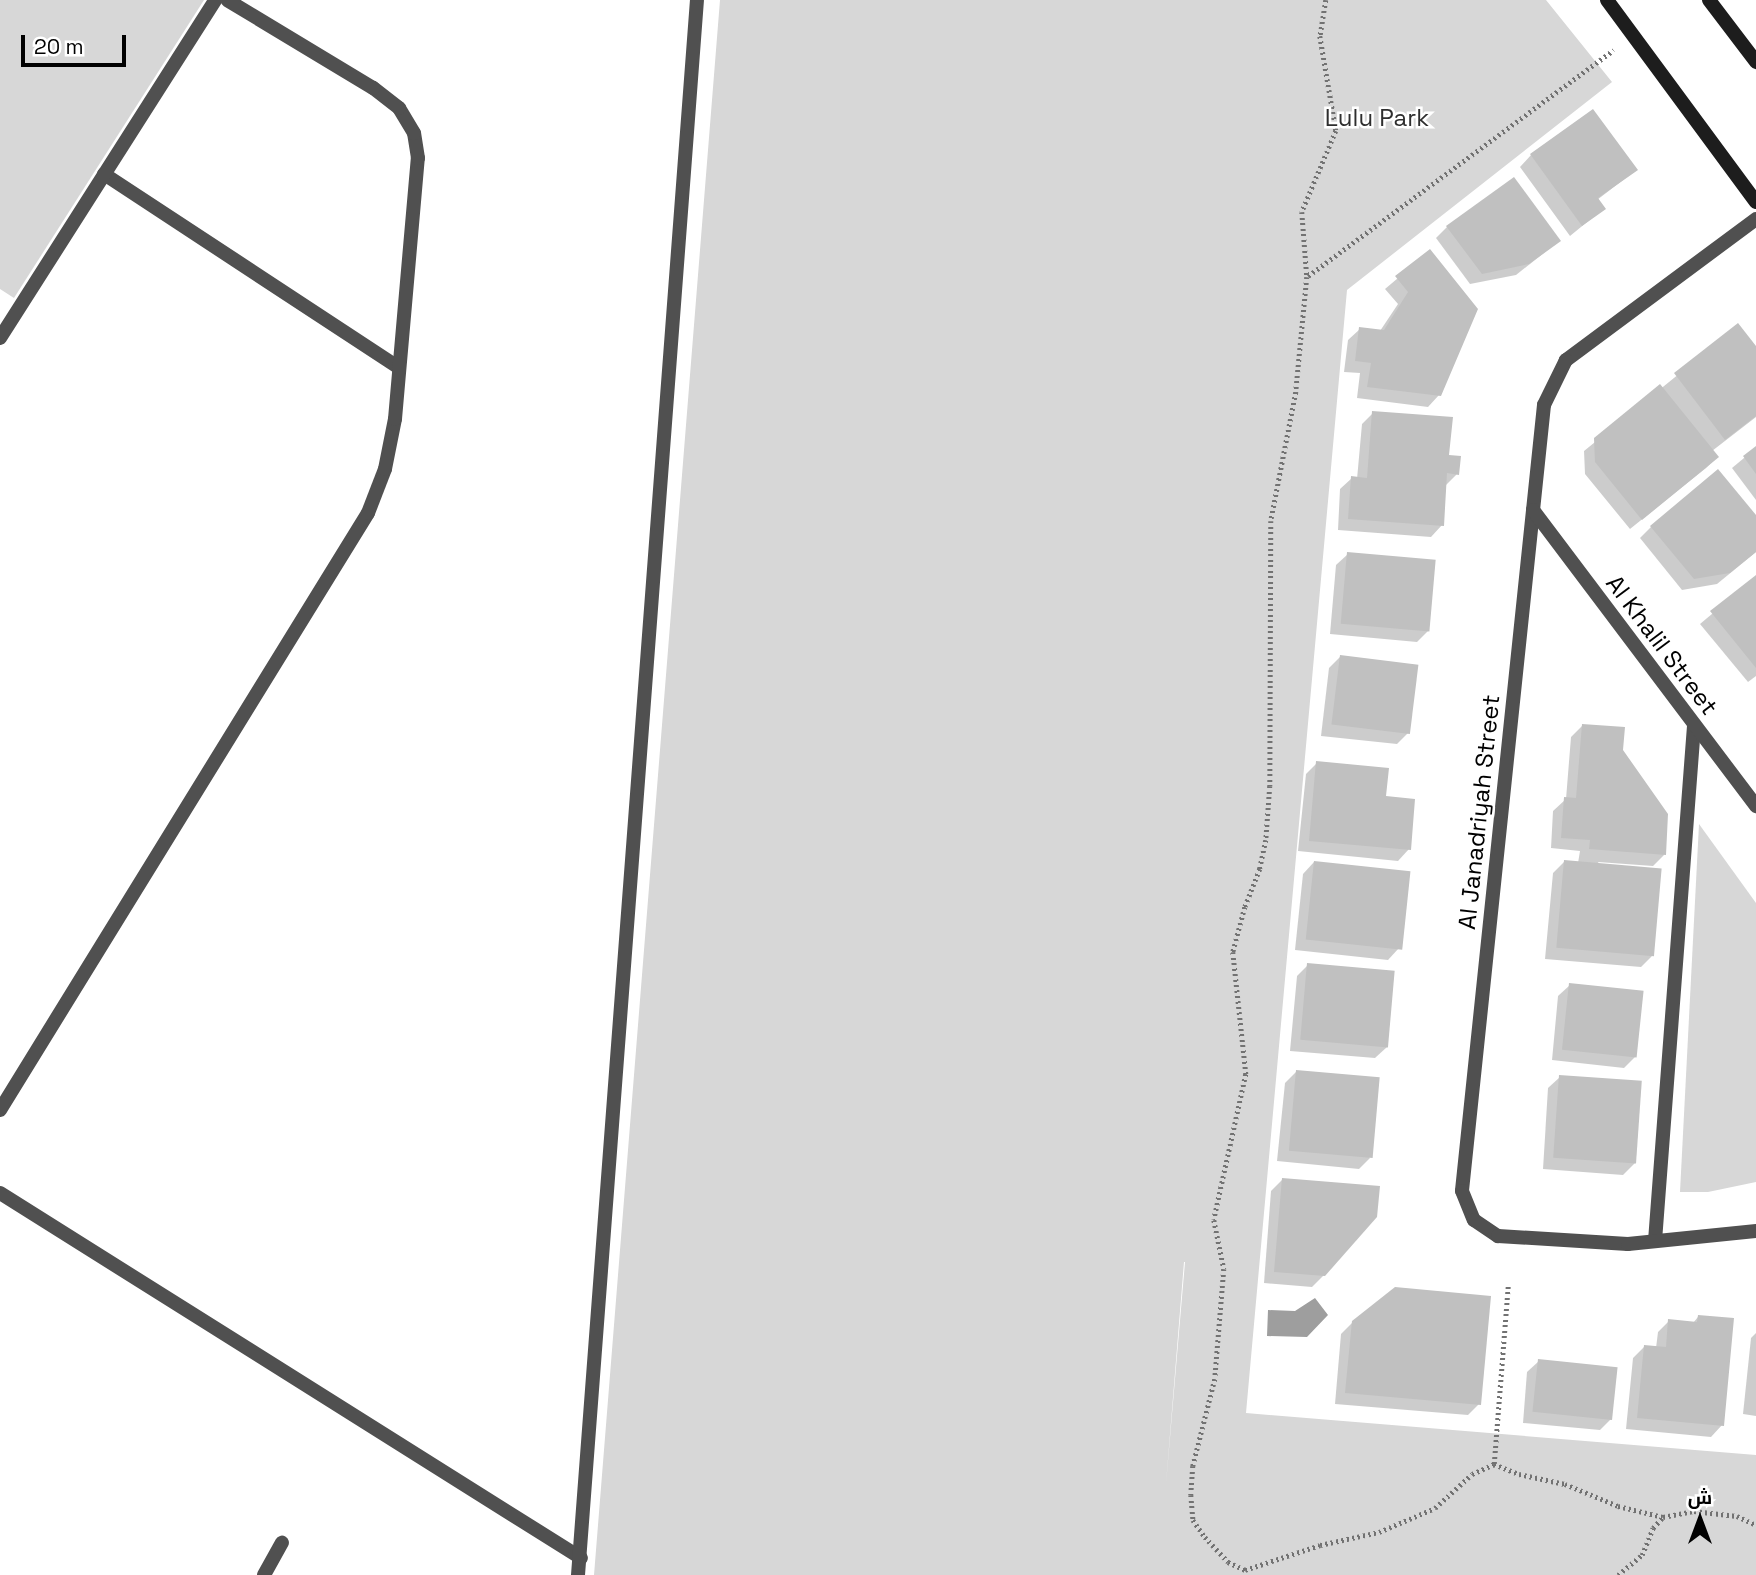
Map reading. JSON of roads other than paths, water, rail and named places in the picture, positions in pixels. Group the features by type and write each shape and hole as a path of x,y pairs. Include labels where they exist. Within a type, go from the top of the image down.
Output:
{"street":[{"path":"1,332 215,0"},
{"path":"0,1110 368,513 385,469 395,419 418,158 414,132 399,108 373,88 227,0"},
{"path":"579,1575 697,0"},
{"path":"1607,0 1756,202"},
{"path":"1709,0 1756,62"},
{"path":"104,174 398,367"},
{"name":"Al Janadriyah Street","path":"1756,219 1566,360 1544,405 1462,1191 1474,1220 1498,1236 1628,1244 1756,1231"},
{"name":"Al Khalil Street","path":"1533,510 1756,806"},
{"path":"1655,1241 1694,726"},
{"path":"0,1192 581,1558"},
{"path":"264,1575 282,1543"}],"park label":[{"name":"Lulu Park","path":"1377,118"}]}
